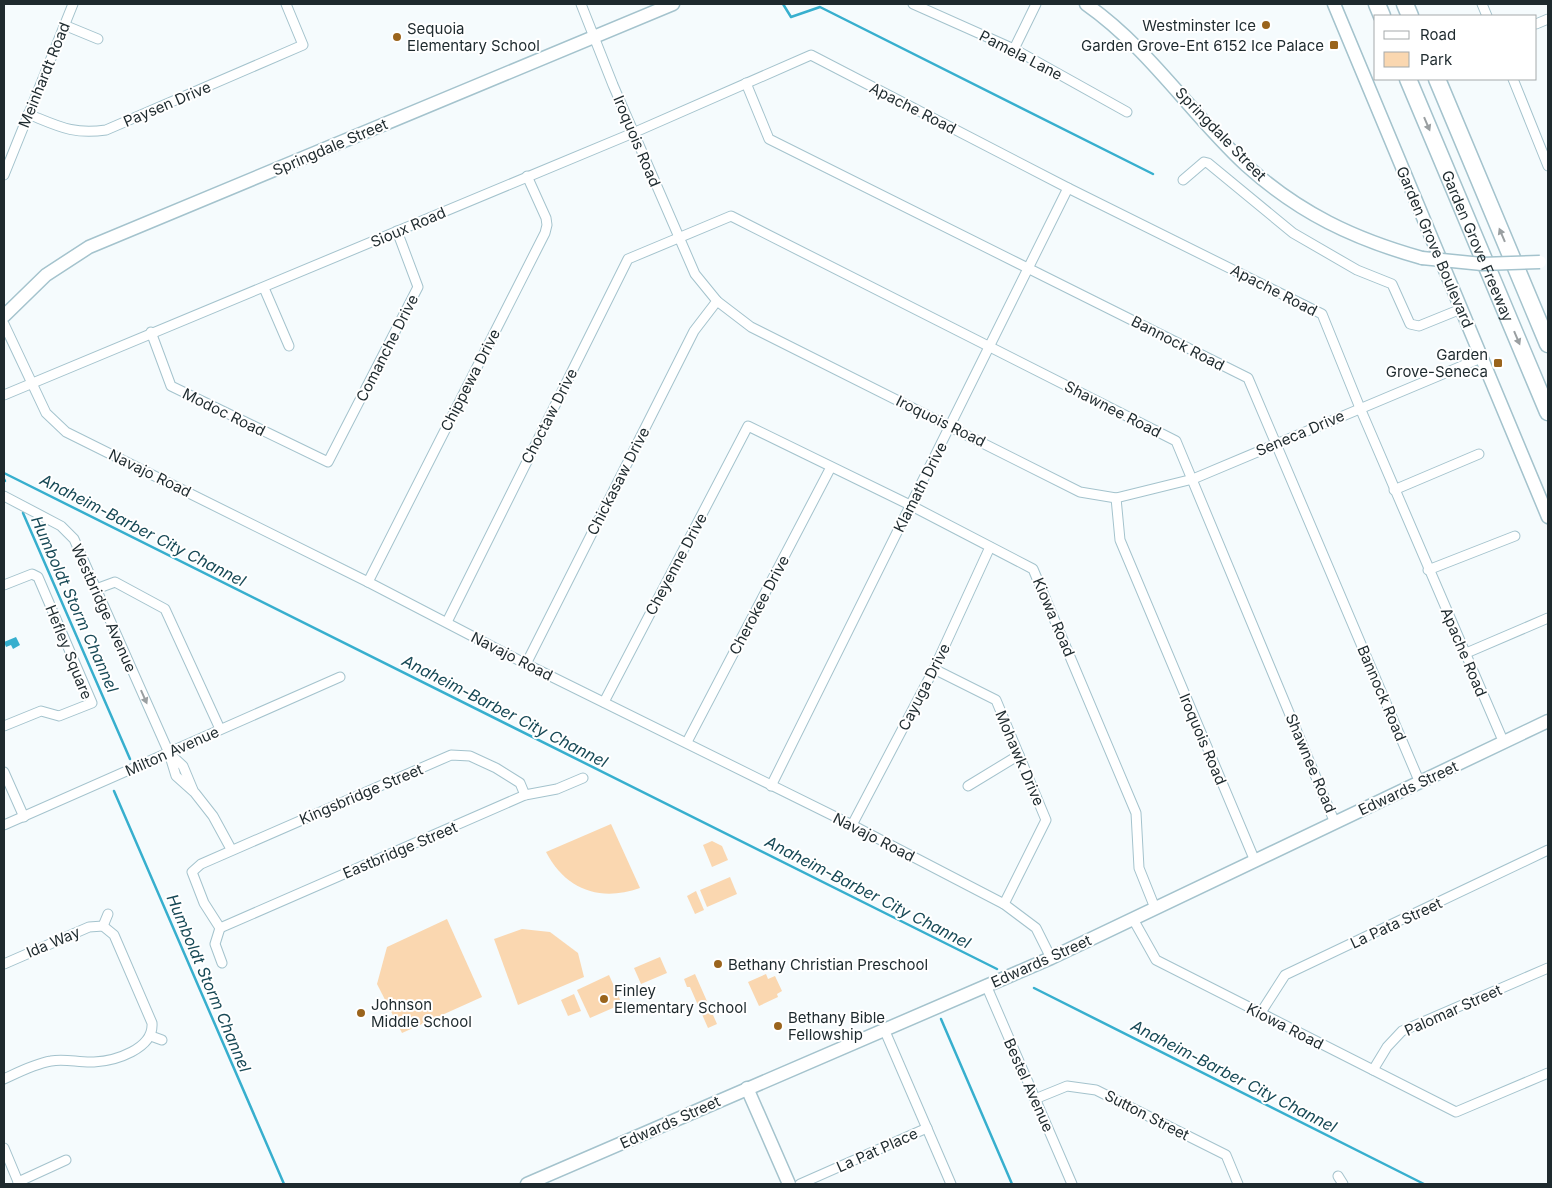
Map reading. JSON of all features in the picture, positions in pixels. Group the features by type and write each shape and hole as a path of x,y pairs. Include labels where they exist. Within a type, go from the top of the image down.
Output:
{"highway":[{"name":"Garden Grove Freeway","path":"1408,80 1548,412"},
{"name":"Garden Grove Freeway","path":"1436,80 1548,344"}],"main road":[{"name":"Springdale Street","path":"4,316 46,275 89,247 673,4"},
{"name":"Springdale Street","path":"1086,4 1144,52 1245,164 1273,188 1330,225 1378,246 1422,258 1482,264 1544,261"},
{"name":"Garden Grove Boulevard","path":"1334,4 1548,517"},
{"name":"Edwards Street","path":"528,1184 1051,958 1548,722"},
{"path":"747,1088 789,1184"}],"street":[{"name":"Meinhardt Road","path":"4,174 73,4"},
{"name":"Paysen Drive","path":"28,114 70,131 86,133 106,130 304,45 286,4"},
{"name":"Iroquois Road","path":"581,4 613,86 678,239 695,274 717,301 750,327 1080,492 1116,498 1120,540 1255,861"},
{"name":"Pamela Lane","path":"913,4 1014,50 1127,112"},
{"path":"1014,50 1036,4"},
{"path":"64,25 98,39"},
{"name":"Sioux Road","path":"4,395 634,133 811,55"},
{"name":"Apache Road","path":"811,55 1068,188 1322,314 1394,490 1504,743"},
{"path":"1513,80 1548,166"},
{"name":"Bannock Road","path":"746,83 769,139 1248,378 1420,783"},
{"path":"1183,180 1204,162 1208,163 1293,233 1357,270 1392,284 1410,324 1419,326 1461,309"},
{"name":"Chippewa Drive","path":"368,582 545,234 546,218 527,176"},
{"name":"Klamath Drive","path":"771,786 1068,188"},
{"name":"Shawnee Road","path":"678,239 731,216 1176,441 1335,823"},
{"name":"Comanche Drive","path":"328,462 418,287 397,231"},
{"name":"Choctaw Drive","path":"447,622 628,259 678,239"},
{"path":"264,288 289,346"},
{"name":"Chickasaw Drive","path":"526,664 694,330 717,301"},
{"name":"Navajo Road","path":"4,324 46,413 66,432 368,582 526,664 852,825 1004,904 1036,928 1051,958"},
{"name":"Modoc Road","path":"152,332 171,386 328,462"},
{"name":"Seneca Drive","path":"1116,498 1193,479 1481,358"},
{"name":"Kiowa Road","path":"748,426 910,505 1034,569 1136,813 1139,868 1155,908"},
{"name":"Cheyenne Drive","path":"604,702 748,426"},
{"path":"1394,490 1479,454"},
{"name":"Cherokee Drive","path":"687,742 831,467"},
{"name":"Westbridge Avenue","path":"4,496 61,526 74,539 169,753 176,776 195,793 213,816 231,850"},
{"path":"1428,570 1515,536"},
{"name":"Cayuga Drive","path":"852,825 934,669 990,547"},
{"name":"Hefley Square","path":"4,585 32,574 38,577 92,703 59,716 41,710 4,726"},
{"path":"96,588 115,582 165,609 220,729"},
{"path":"1464,654 1548,618"},
{"name":"Mohawk Drive","path":"934,669 996,700 1046,820 1004,904"},
{"name":"Milton Avenue","path":"4,825 340,677"},
{"name":"Kingsbridge Street","path":"220,928 204,903 192,872 201,864 231,850 451,755 470,756 496,768 520,783 525,796"},
{"path":"968,786 1018,755"},
{"path":"4,772 24,817"},
{"name":"Eastbridge Street","path":"220,928 525,796 558,789 583,778"},
{"name":"La Pata Street","path":"1260,1014 1285,975 1548,850"},
{"path":"4,1078 53,1060 84,1062 110,1059 143,1046 151,1036 152,1023 114,935 103,926 108,914"},
{"name":"Kiowa Road","path":"1133,919 1156,960 1456,1112 1548,1073"},
{"name":"Ida Way","path":"4,964 89,927 103,926"},
{"path":"220,928 215,944 222,963"},
{"name":"Palomar Street","path":"1373,1070 1387,1047 1402,1031 1548,968"},
{"name":"Bestel Avenue","path":"986,985 1072,1184"},
{"path":"884,1029 951,1184"},
{"path":"151,1036 162,1040"},
{"name":"Sutton Street","path":"1035,1099 1067,1086 1096,1090 1226,1155 1238,1184"},
{"name":"La Pat Place","path":"800,1184 927,1128"},
{"path":"4,1148 18,1183 66,1160"},
{"path":"1338,1176 1343,1184"}],"green space":[{"path":"611,824 640,888 611,894 586,890 564,876 546,852"},
{"path":"712,841 722,846 728,860 712,867 703,845"},
{"path":"730,877 737,894 707,907 700,890"},
{"path":"696,891 704,910 695,914 687,896"},
{"path":"447,919 482,997 402,1033 377,984 387,947"},
{"path":"522,929 550,932 578,953 584,977 518,1005 494,939"},
{"path":"660,957 667,973 641,984 634,968"},
{"path":"695,974 717,1024 708,1028 690,987 687,987 684,979"},
{"path":"766,974 768,979 775,976 782,991 777,994 778,997 759,1006 748,982"},
{"path":"609,975 622,1004 590,1018 577,990"},
{"path":"574,994 581,1011 568,1016 561,1000"}],"water":[{"path":"16,637 20,645 13,649 11,645 6,647 4,642"}],"waterway":[{"path":"783,4 791,17 820,7 1153,174"},
{"name":"Anaheim-Barber City Channel","path":"4,473 997,969"},
{"name":"Humboldt Storm Channel","path":"23,513 130,759"},
{"name":"Humboldt Storm Channel","path":"114,791 284,1184"},
{"name":"Anaheim-Barber City Channel","path":"1034,988 1424,1184"},
{"path":"941,1019 1012,1184"}],"place":[{"name":"Westminster Ice","path":"1266,25"},
{"name":"Sequoia Elementary School","path":"397,37"},
{"name":"Garden Grove-Ent 6152 Ice Palace","path":"1334,45"},
{"name":"Garden Grove-Seneca","path":"1498,363"},
{"name":"Bethany Christian Preschool","path":"718,964"},
{"name":"Finley Elementary School","path":"604,999"},
{"name":"Johnson Middle School","path":"361,1013"},
{"name":"Bethany Bible Fellowship","path":"778,1026"}]}
